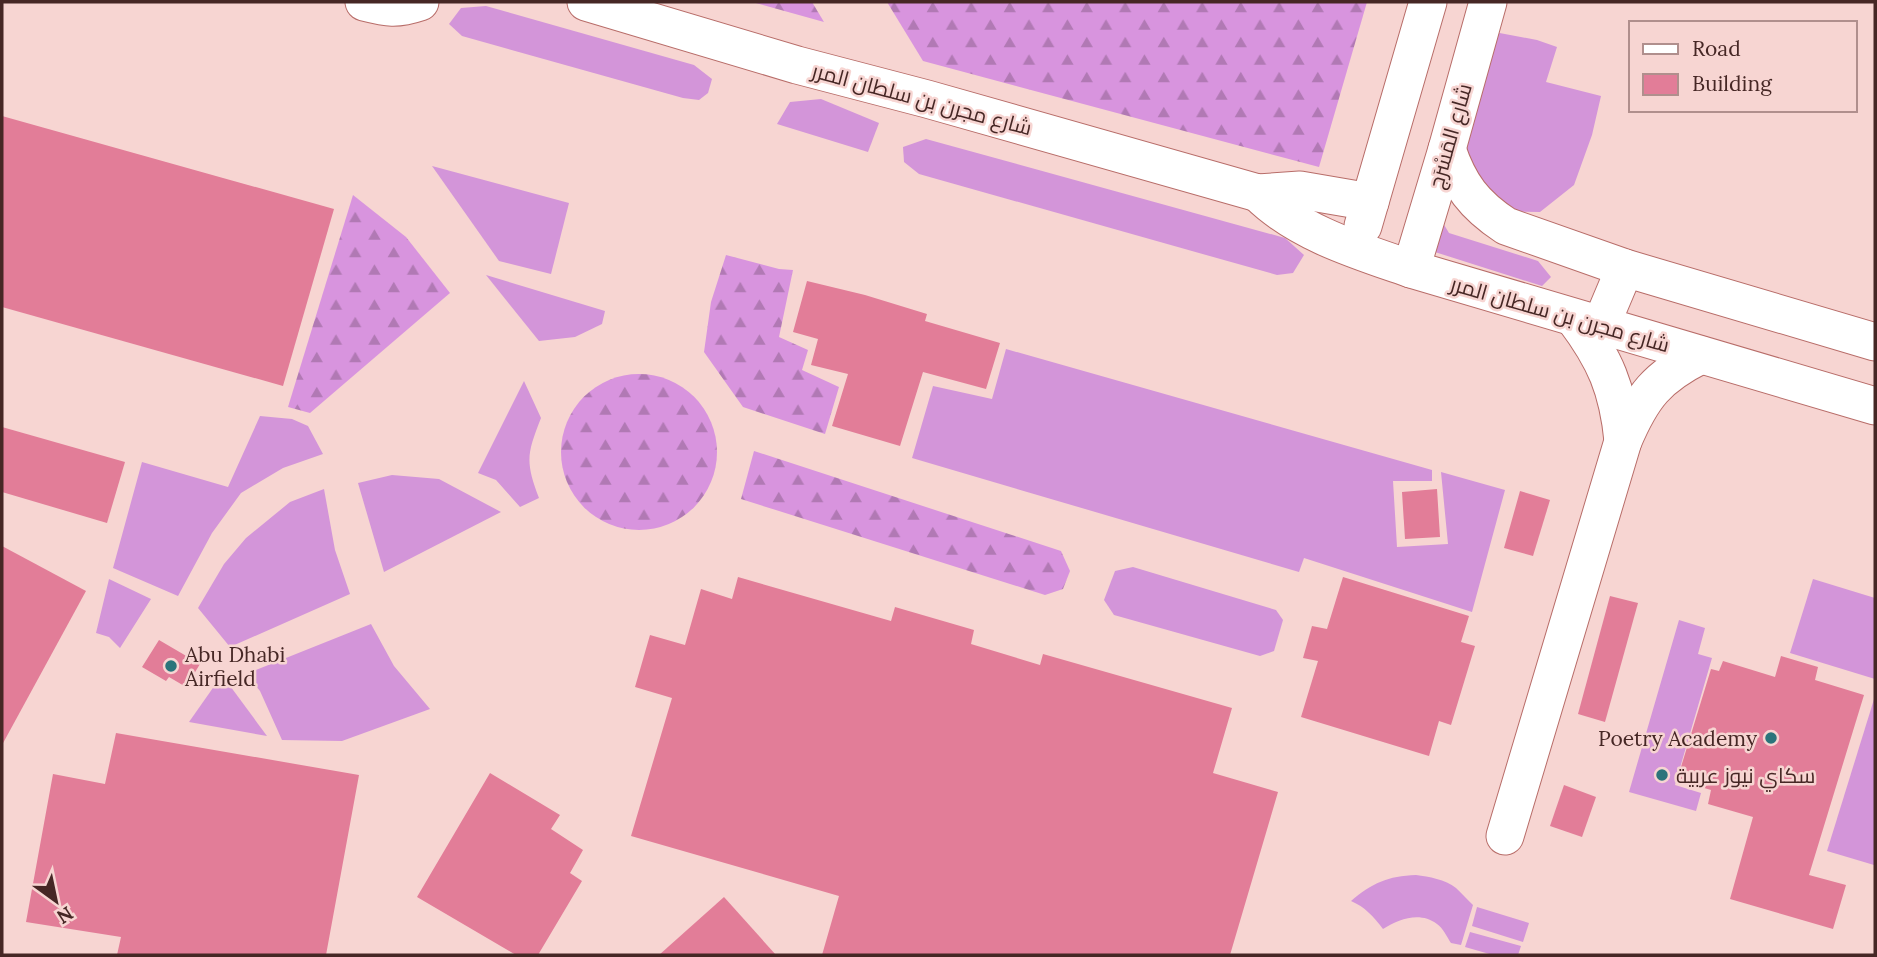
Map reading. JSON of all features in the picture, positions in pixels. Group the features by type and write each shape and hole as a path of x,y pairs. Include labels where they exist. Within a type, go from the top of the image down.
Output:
{"street":[{"path":"365,2 388,8 420,2"},
{"name":"شارع مجرن بن سلطان المرر","path":"586,2 797,65 1258,193 1300,190 1370,202"},
{"path":"1357,250 1428,2"},
{"name":"شارع المَسْرَج","path":"1411,269 1488,2"},
{"path":"1447,149 1453,168 1474,201 1506,226 1625,268 1875,342"},
{"name":"شارع مجرن بن سلطان المرر","path":"1258,193 1276,210 1297,223 1357,250 1411,269 1875,406"},
{"path":"1623,441 1614,388 1597,351 1588,321 1625,268"},
{"path":"1505,836 1623,441 1644,398 1670,373 1701,355"}],"shaded area":[{"path":"486,6 694,65 712,79 708,93 699,100 683,98 462,36 449,24 461,8"},
{"path":"1489,31 1537,40 1557,47 1546,82 1601,96 1592,135 1574,185 1540,212 1485,211 1448,173"},
{"path":"821,99 879,123 868,152 777,124 790,102"},
{"path":"926,139 1285,238 1304,255 1293,273 1277,275 919,174 904,162 903,147"},
{"path":"432,166 569,203 551,274 499,261"},
{"path":"1443,223 1449,233 1538,261 1551,277 1542,286 1416,246"},
{"path":"486,275 605,311 602,324 575,337 539,341"},
{"path":"1006,349 1432,470 1432,481 1393,481 1397,547 1448,544 1441,472 1505,490 1472,612 1304,558 1299,572 912,458 933,386 992,399"},
{"path":"524,381 541,418 530,458 531,475 539,498 520,507 496,480 478,473"},
{"path":"260,416 292,419 308,426 323,454 283,468 241,493 212,533 178,596 113,568 142,462 228,487"},
{"path":"392,475 439,479 501,512 384,572 358,483"},
{"path":"324,489 335,550 350,594 230,647 198,608 224,564 246,538 290,502"},
{"path":"1133,567 1276,610 1283,620 1274,651 1260,656 1114,615 1104,600 1115,571"},
{"path":"109,579 151,599 120,648 109,637 96,633"},
{"path":"1813,579 1875,598 1875,679 1790,653"},
{"path":"1679,620 1705,628 1698,654 1712,658 1675,785 1701,793 1696,811 1629,792"},
{"path":"371,624 394,666 430,709 342,741 282,740 260,691 246,674"},
{"path":"222,675 267,736 189,722"},
{"path":"1875,696 1875,861 1874,865 1827,851"},
{"path":"1416,875 1447,882 1473,905 1461,945 1451,943 1439,926 1424,918 1410,918 1383,929 1368,912 1351,901 1366,889 1381,882"},
{"path":"1477,907 1529,923 1523,942 1472,926"},
{"path":"1470,932 1521,946 1518,955 1493,955 1465,947"}],"green space":[{"path":"752,2 812,2 824,22"},
{"path":"887,2 1367,2 1319,167 923,61"},
{"path":"353,195 406,237 450,293 310,413 288,407"},
{"path":"726,255 793,270 779,337 808,350 802,370 839,387 825,434 743,407 704,352 711,302"},
{"path":"639,374 669,380 694,397 711,422 717,452 711,482 694,507 669,524 639,530 609,524 584,507 567,482 561,452 567,422 584,397 609,380"},
{"path":"754,451 1061,551 1070,571 1063,589 1045,595 741,499"}],"building":[{"path":"2,116 334,209 283,386 2,307"},
{"path":"807,281 927,314 925,321 1000,343 986,389 923,372 900,446 832,426 848,374 811,365 818,339 793,332"},
{"path":"2,427 125,462 107,523 2,492"},
{"path":"1437,489 1440,537 1405,539 1402,492"},
{"path":"1520,491 1550,500 1533,556 1504,548"},
{"path":"2,546 86,591 2,745"},
{"path":"738,577 891,621 895,607 974,630 971,644 1040,665 1043,654 1232,708 1213,773 1278,792 1230,955 822,955 839,896 631,836 672,698 635,687 650,635 685,645 701,589 732,599"},
{"path":"1343,577 1469,616 1461,642 1475,646 1451,725 1439,721 1429,756 1301,717 1318,661 1303,658 1312,626 1327,629"},
{"path":"1610,596 1638,603 1605,722 1578,714"},
{"name":"Abu Dhabi Airfield","path":"159,640 200,664 186,687 169,677 166,681 142,667"},
{"name":"Poetry Academy","path":"1781,656 1818,667 1815,680 1864,695 1809,875 1846,885 1833,929 1730,899 1753,817 1708,804 1711,790 1677,780 1711,669 1719,671 1723,661 1775,677"},
{"path":"116,733 359,775 326,955 117,955 121,937 26,922 53,774 105,784"},
{"path":"490,773 560,815 551,829 583,850 570,873 582,881 538,955 516,955 417,897"},
{"path":"1564,785 1596,797 1582,837 1550,826"},
{"path":"724,897 776,955 659,955"}],"place":[{"name":"Abu Dhabi Airfield","path":"171,666"},
{"name":"Poetry Academy","path":"1771,738"},
{"name":"سكاي نيوز عربية","path":"1662,775"}]}
